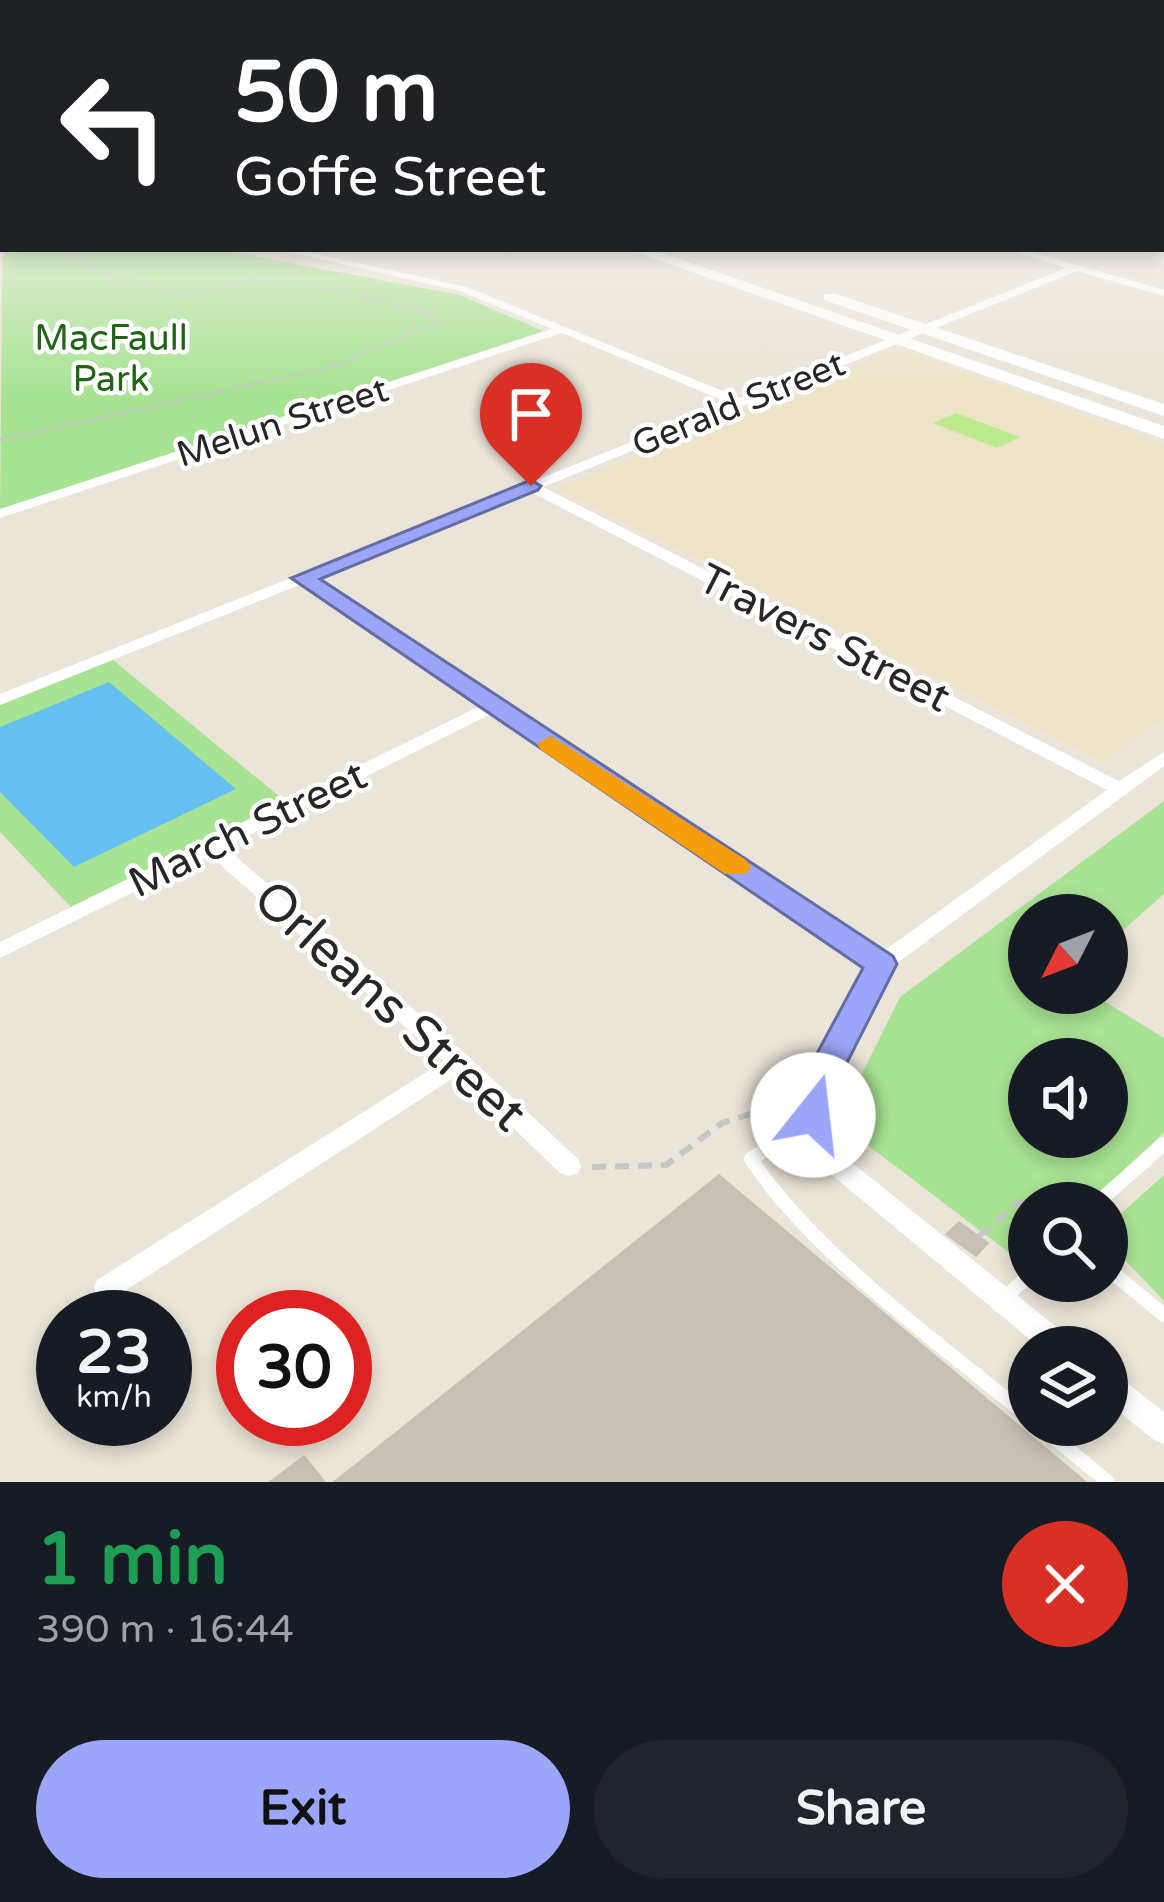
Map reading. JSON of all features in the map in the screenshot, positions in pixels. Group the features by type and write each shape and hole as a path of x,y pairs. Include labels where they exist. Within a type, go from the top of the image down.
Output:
{"main road":[{"path":"647,253 1164,433"},
{"path":"696,253 1164,410"}],"street":[{"path":"301,253 463,289 741,403"},
{"path":"1024,253 1164,293"},
{"name":"Gerald Street","path":"0,700 1076,268"},
{"name":"Melun Street","path":"0,514 564,328"},
{"name":"Travers Street","path":"531,486 1119,789"},
{"path":"302,578 881,964"},
{"name":"March Street","path":"0,951 494,706"},
{"path":"1034,1326 841,1168 821,1136 812,1096 881,964 1164,757"},
{"name":"Orleans Street","path":"211,846 460,1062 568,1166"},
{"path":"107,1288 460,1062"},
{"path":"1128,1401 1164,1430"}],"lane":[{"path":"821,1136 776,1143 751,1159 775,1196 907,1317 1008,1400"},
{"path":"1121,1182 1164,1144"},
{"path":"1128,1285 1164,1315"},
{"path":"1002,1301 1008,1295"},
{"path":"1064,1446 1108,1482"}],"path":[{"path":"0,440 334,366 440,320 295,282 237,282 200,294 179,293 100,273 66,253"},
{"path":"568,1166 666,1166 722,1123 812,1096"},
{"path":"978,1237 1008,1211"}],"shaded area":[{"path":"889,352 911,352 1164,445 1164,718 1103,762 557,488"}],"green space":[{"name":"MacFaull Park","path":"3,253 237,253 460,295 543,331 0,510"},
{"path":"956,413 1020,437 997,448 933,423"},
{"path":"113,660 285,801 71,907 0,832 0,705"},
{"path":"1164,801 1164,894 1128,926 1128,894 1039,894"},
{"path":"1008,917 1008,1014 1125,1014 1164,1038 1164,1132 1111,1182 1008,1182 1008,1252 869,1146 848,1102 900,997"},
{"path":"1164,1175 1164,1301 1128,1263 1128,1207"}],"water":[{"path":"109,682 236,789 74,867 0,792 0,727"}],"building":[{"path":"719,1176 1008,1418 1008,1446 1042,1446 1085,1482 335,1482"},
{"path":"959,1223 987,1243 976,1255 947,1234"},
{"path":"304,1457 324,1482 271,1482"}],"slow traffic":[{"path":"551,744 736,867"}],"route":[{"path":"531,486 302,578 881,964 812,1096 813,1115"}]}
